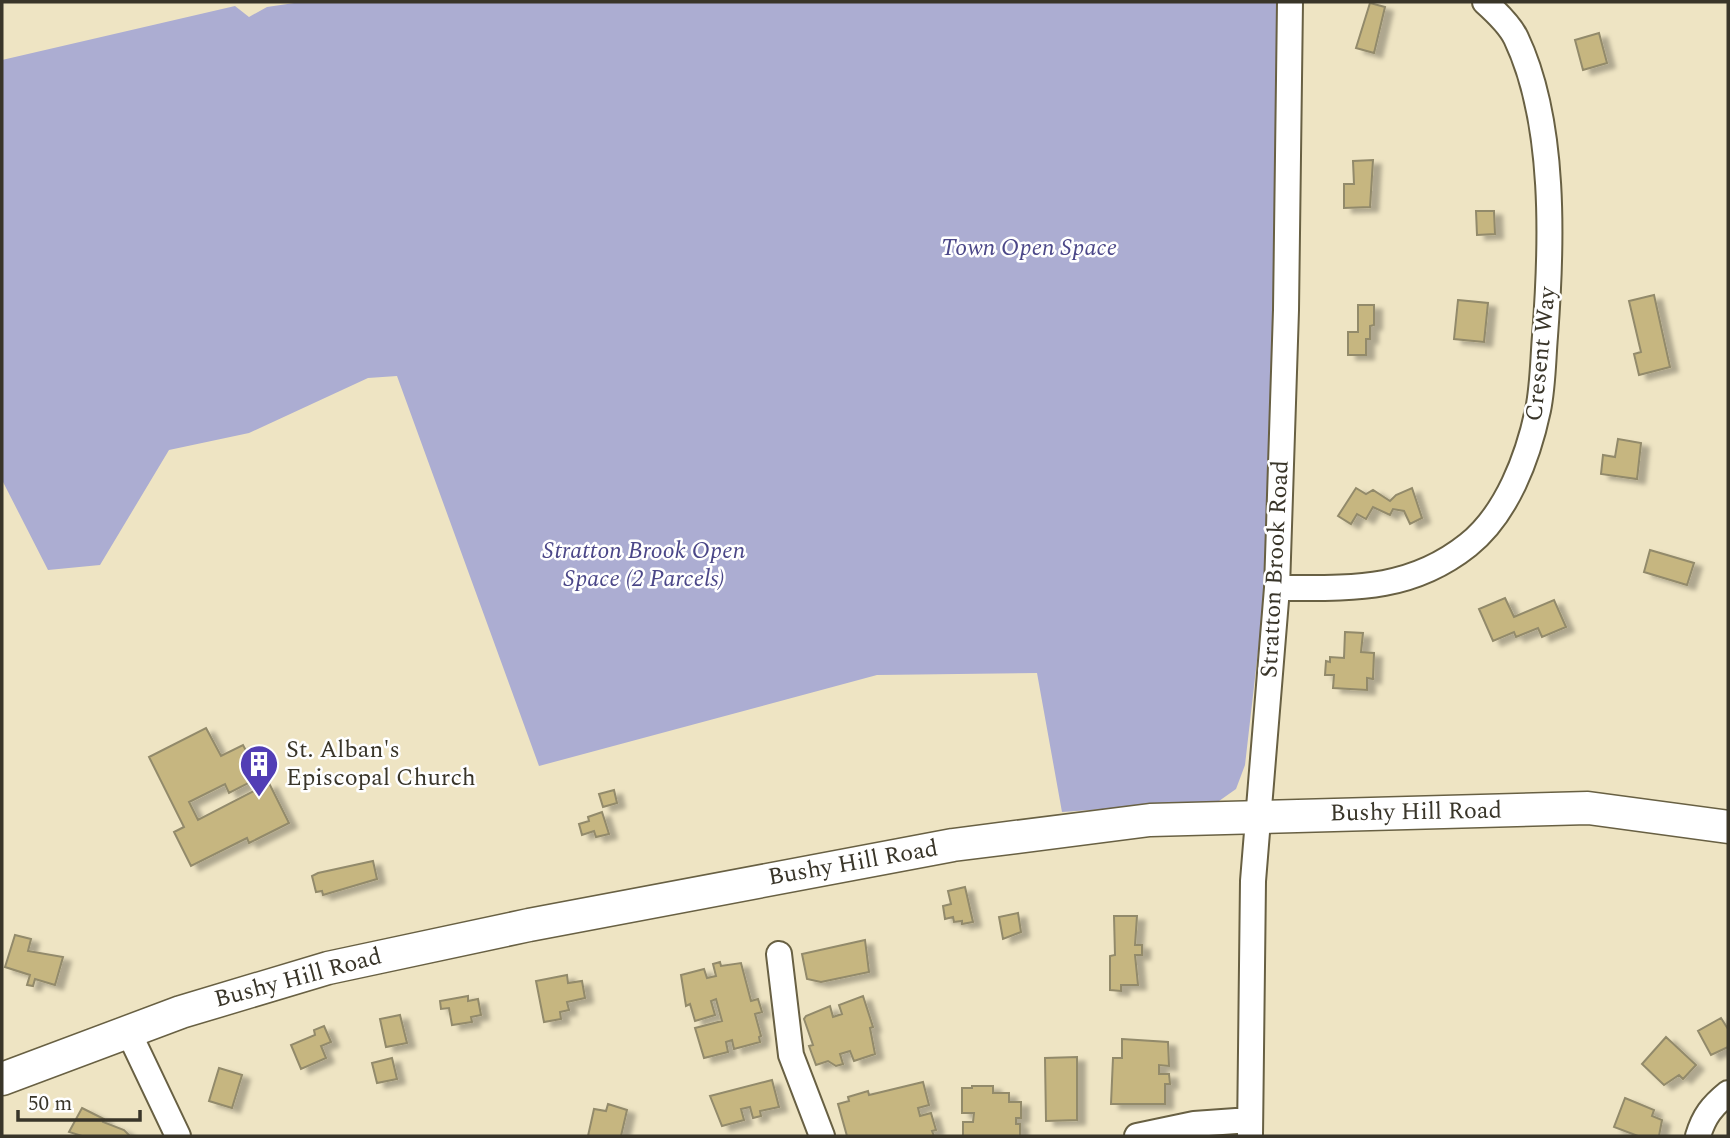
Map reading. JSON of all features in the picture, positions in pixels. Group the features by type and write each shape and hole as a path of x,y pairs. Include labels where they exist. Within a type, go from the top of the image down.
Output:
{"main road":[{"name":"Bushy Hill Road","path":"2,1079 247,990 328,968 859,860 1150,820 1588,808 1728,827"}],"street":[{"name":"Stratton Brook Road","path":"1250,1128 1250,973 1258,817 1277,588 1286,310 1290,2"},
{"name":"Cresent Way","path":"1277,588 1354,588 1394,583 1437,567 1470,544 1488,524 1506,497 1526,452 1538,409 1549,280 1544,135 1534,86 1515,36 1485,2"},
{"path":"779,954 791,1055 822,1136"},
{"path":"128,1031 178,1136"},
{"path":"1698,1136 1703,1120 1712,1107 1728,1093"},
{"path":"1138,1136 1194,1124 1250,1128"}],"green space":[{"path":"301,2 1279,2 1281,193 1263,608 1245,765 1236,789 1219,801 1062,812 1037,673 877,675 539,766 397,376 368,378 249,433 169,450 100,565 48,570 2,480 2,60 235,6 249,17 267,7"}],"building":[{"path":"1370,3 1385,7 1374,53 1356,48"},
{"path":"1599,33 1607,63 1583,70 1575,40"},
{"path":"1373,160 1370,207 1344,208 1344,184 1354,184 1353,161"},
{"path":"1476,211 1494,211 1495,234 1477,235"},
{"path":"1654,295 1670,367 1639,375 1634,354 1641,352 1629,301"},
{"path":"1458,300 1488,303 1484,342 1454,339"},
{"path":"1358,305 1374,305 1374,325 1370,326 1370,339 1366,339 1366,355 1348,355 1348,332 1358,332"},
{"path":"1618,439 1641,443 1637,479 1601,474 1603,455 1615,457"},
{"path":"1356,488 1366,494 1373,490 1390,501 1396,495 1412,488 1422,518 1410,524 1404,511 1393,509 1390,515 1373,507 1366,519 1357,514 1351,524 1338,516"},
{"path":"1650,550 1694,563 1687,585 1644,572"},
{"path":"1505,598 1514,617 1554,600 1566,627 1542,637 1538,628 1516,637 1514,632 1493,641 1479,609"},
{"path":"1345,632 1363,633 1361,652 1374,653 1373,679 1367,678 1367,690 1333,688 1334,675 1325,675 1326,661 1330,662 1330,657 1344,658"},
{"name":"St. Alban's Episcopal Church","path":"206,728 221,756 243,745 260,777 229,793 225,784 189,802 198,820 269,783 289,823 249,843 247,838 191,866 174,832 184,827 149,757"},
{"path":"614,790 617,803 603,807 599,794"},
{"path":"602,812 609,834 596,837 594,831 582,835 579,824"},
{"path":"373,861 377,879 323,895 322,891 316,892 312,876"},
{"path":"965,887 973,922 962,924 962,921 954,922 953,917 945,919 943,906 951,904 948,891"},
{"path":"1018,913 1021,932 1003,939 999,917"},
{"path":"1114,916 1137,916 1135,945 1142,945 1142,955 1135,955 1138,985 1121,985 1121,991 1110,990 1110,956 1115,955"},
{"path":"15,935 31,939 28,951 63,957 55,985 35,979 33,986 27,985 30,975 5,967"},
{"path":"865,940 869,972 821,982 807,979 802,954"},
{"path":"720,962 721,966 741,963 751,1001 758,999 762,1012 755,1014 760,1042 734,1049 732,1040 726,1042 728,1052 704,1058 695,1028 722,1021 716,999 711,1001 715,1015 695,1021 690,1004 686,1006 681,975 704,969 707,978 716,976 713,964"},
{"path":"567,975 568,983 582,981 585,998 567,1002 569,1010 560,1012 561,1019 544,1022 536,981"},
{"path":"468,996 468,1001 478,999 481,1015 471,1017 472,1022 452,1025 449,1008 441,1009 440,1001"},
{"path":"863,996 873,1027 870,1028 875,1054 854,1061 850,1051 840,1054 843,1064 836,1066 828,1061 816,1065 809,1046 813,1045 804,1019 806,1016 830,1006 833,1017 842,1014 839,1005"},
{"path":"400,1015 407,1043 386,1047 380,1019"},
{"path":"1721,1018 1728,1029 1728,1047 1711,1055 1698,1031"},
{"path":"324,1026 331,1042 321,1046 326,1058 301,1069 291,1045 315,1035 314,1030"},
{"path":"1666,1037 1696,1065 1683,1079 1679,1075 1664,1085 1642,1064"},
{"path":"1122,1039 1168,1042 1169,1066 1159,1065 1159,1074 1169,1074 1170,1084 1165,1084 1165,1104 1111,1104 1113,1058 1122,1058"},
{"path":"1077,1057 1077,1120 1046,1121 1045,1058"},
{"path":"392,1058 397,1079 377,1083 372,1063"},
{"path":"219,1068 242,1075 232,1108 209,1101"},
{"path":"772,1080 779,1107 760,1111 761,1116 753,1118 750,1107 741,1109 744,1120 722,1126 710,1096"},
{"path":"923,1082 929,1105 918,1108 920,1116 931,1113 936,1130 932,1131 934,1136 847,1136 838,1104 849,1101 848,1097 868,1091 869,1095"},
{"path":"993,1086 993,1093 1009,1093 1009,1102 1021,1102 1021,1118 1016,1118 1016,1124 1020,1124 1020,1136 963,1136 963,1122 973,1122 974,1113 962,1113 962,1088"},
{"path":"1625,1098 1654,1110 1652,1116 1662,1120 1659,1136 1638,1136 1614,1127"},
{"path":"608,1104 627,1110 621,1136 588,1136 594,1109 606,1111"},
{"path":"82,1108 104,1119 103,1122 124,1130 130,1136 82,1136 69,1132"}],"place":[{"name":"St. Alban's Episcopal Church","path":"259,798"}],"park label":[{"name":"Town Open Space","path":"1029,248"},
{"name":"Stratton Brook Open Space (2 Parcels)","path":"644,565"}]}
